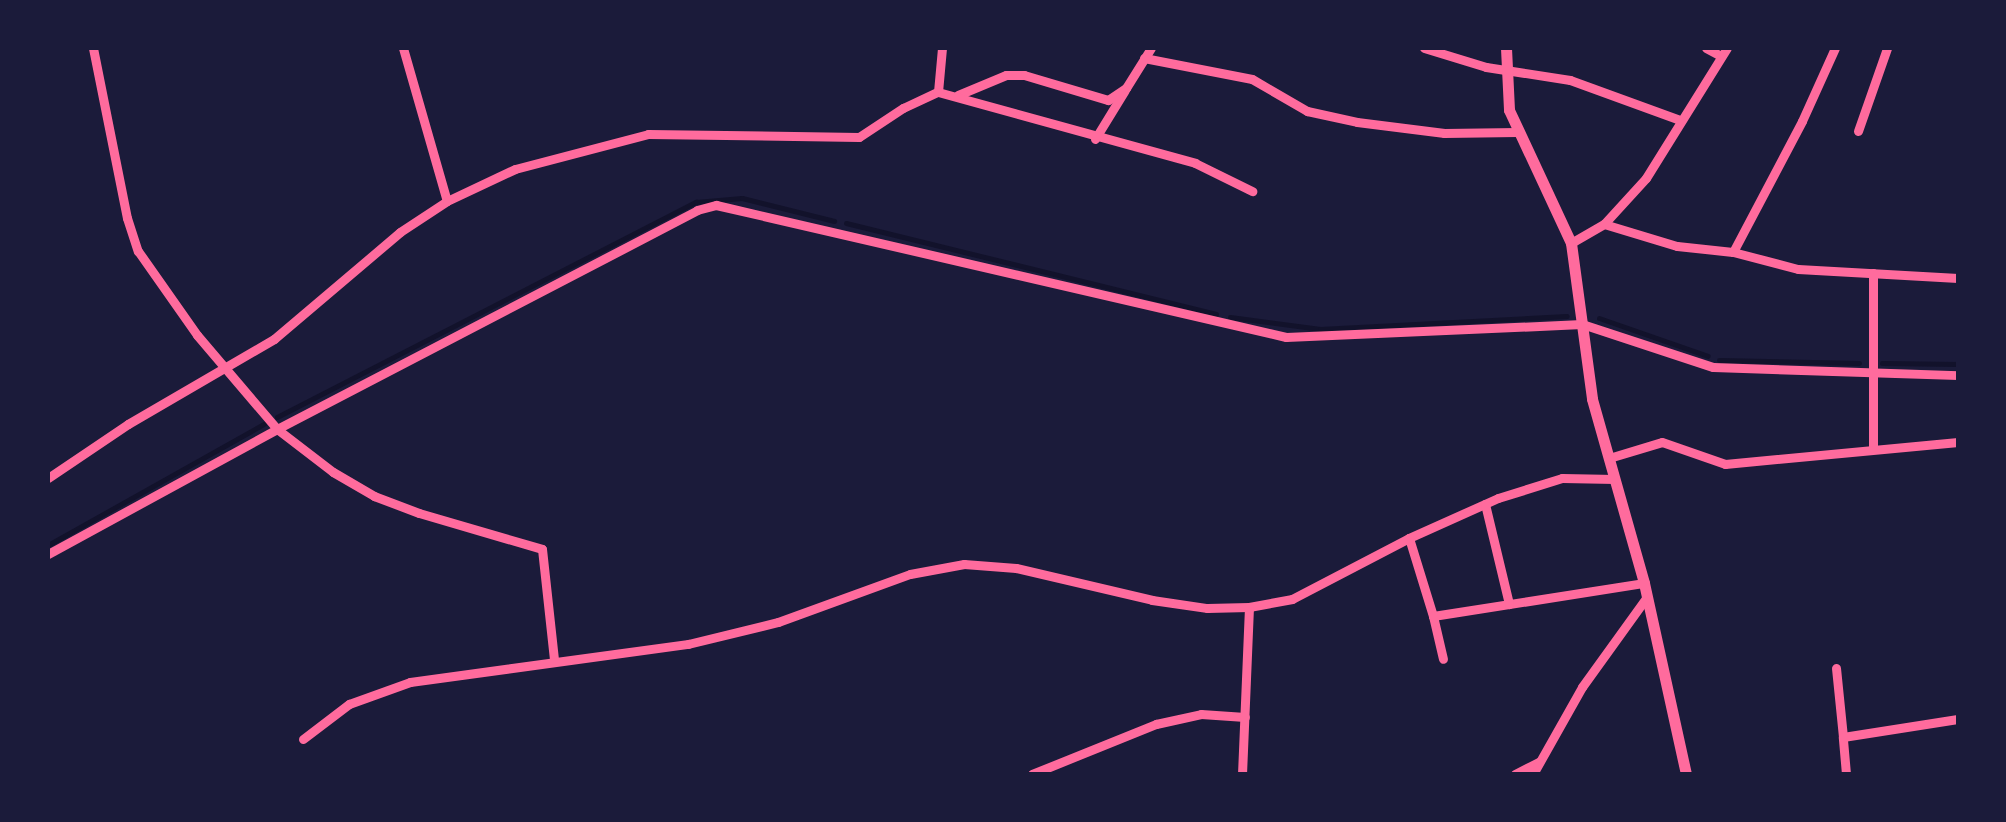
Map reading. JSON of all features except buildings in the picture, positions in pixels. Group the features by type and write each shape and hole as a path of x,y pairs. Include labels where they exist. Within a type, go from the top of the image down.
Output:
{"main road":[{"path":"1506,48 1509,110 1571,243 1587,372 1644,583 1686,774"}],"street":[{"path":"93,48 124,205 138,251 196,335 278,429 333,472 374,496 542,549 554,660"},
{"path":"403,48 447,201"},
{"path":"938,92 942,48"},
{"path":"1094,138 1151,48"},
{"path":"1424,48 1466,62 1570,80 1680,120"},
{"path":"1571,243 1604,224 1646,178 1724,52 1706,48"},
{"path":"1733,252 1835,48"},
{"path":"1858,131 1887,48"},
{"path":"1144,58 1252,79 1307,111 1357,122 1444,133 1518,132"},
{"path":"958,95 1006,76 1024,76 1108,100 1126,88"},
{"path":"48,478 128,424 274,339 400,232 447,201 515,169 648,134 859,138 904,108 938,92 1195,163 1252,191"},
{"path":"48,554 697,210 716,205 1286,337 1582,324 1714,367 1958,375"},
{"path":"1604,224 1677,246 1733,252 1798,269 1958,278"},
{"path":"1873,448 1874,273"},
{"path":"1609,458 1662,442 1725,464 1958,442"},
{"path":"303,738 349,704 392,688 554,660 688,644 778,622 910,574 964,564 1016,568 1152,600 1207,608 1249,607 1292,599 1484,504 1562,478 1615,479"},
{"path":"1484,504 1510,604"},
{"path":"1409,538 1443,659"},
{"path":"1433,616 1644,583"},
{"path":"1534,774 1582,687 1647,597"},
{"path":"1242,774 1249,607"},
{"path":"1836,668 1846,774"},
{"path":"1032,774 1156,724 1201,714 1245,716"},
{"path":"1843,737 1958,719"},
{"path":"1515,774 1541,760"}],"waterway":[{"path":"277,417 696,202 742,198 834,221"},
{"path":"846,223 1216,314"},
{"path":"1230,317 1320,329 1567,316"},
{"path":"1599,318 1708,356"},
{"path":"1719,360 1859,363"},
{"path":"1882,363 1958,364"},
{"path":"48,545 264,424"}]}
